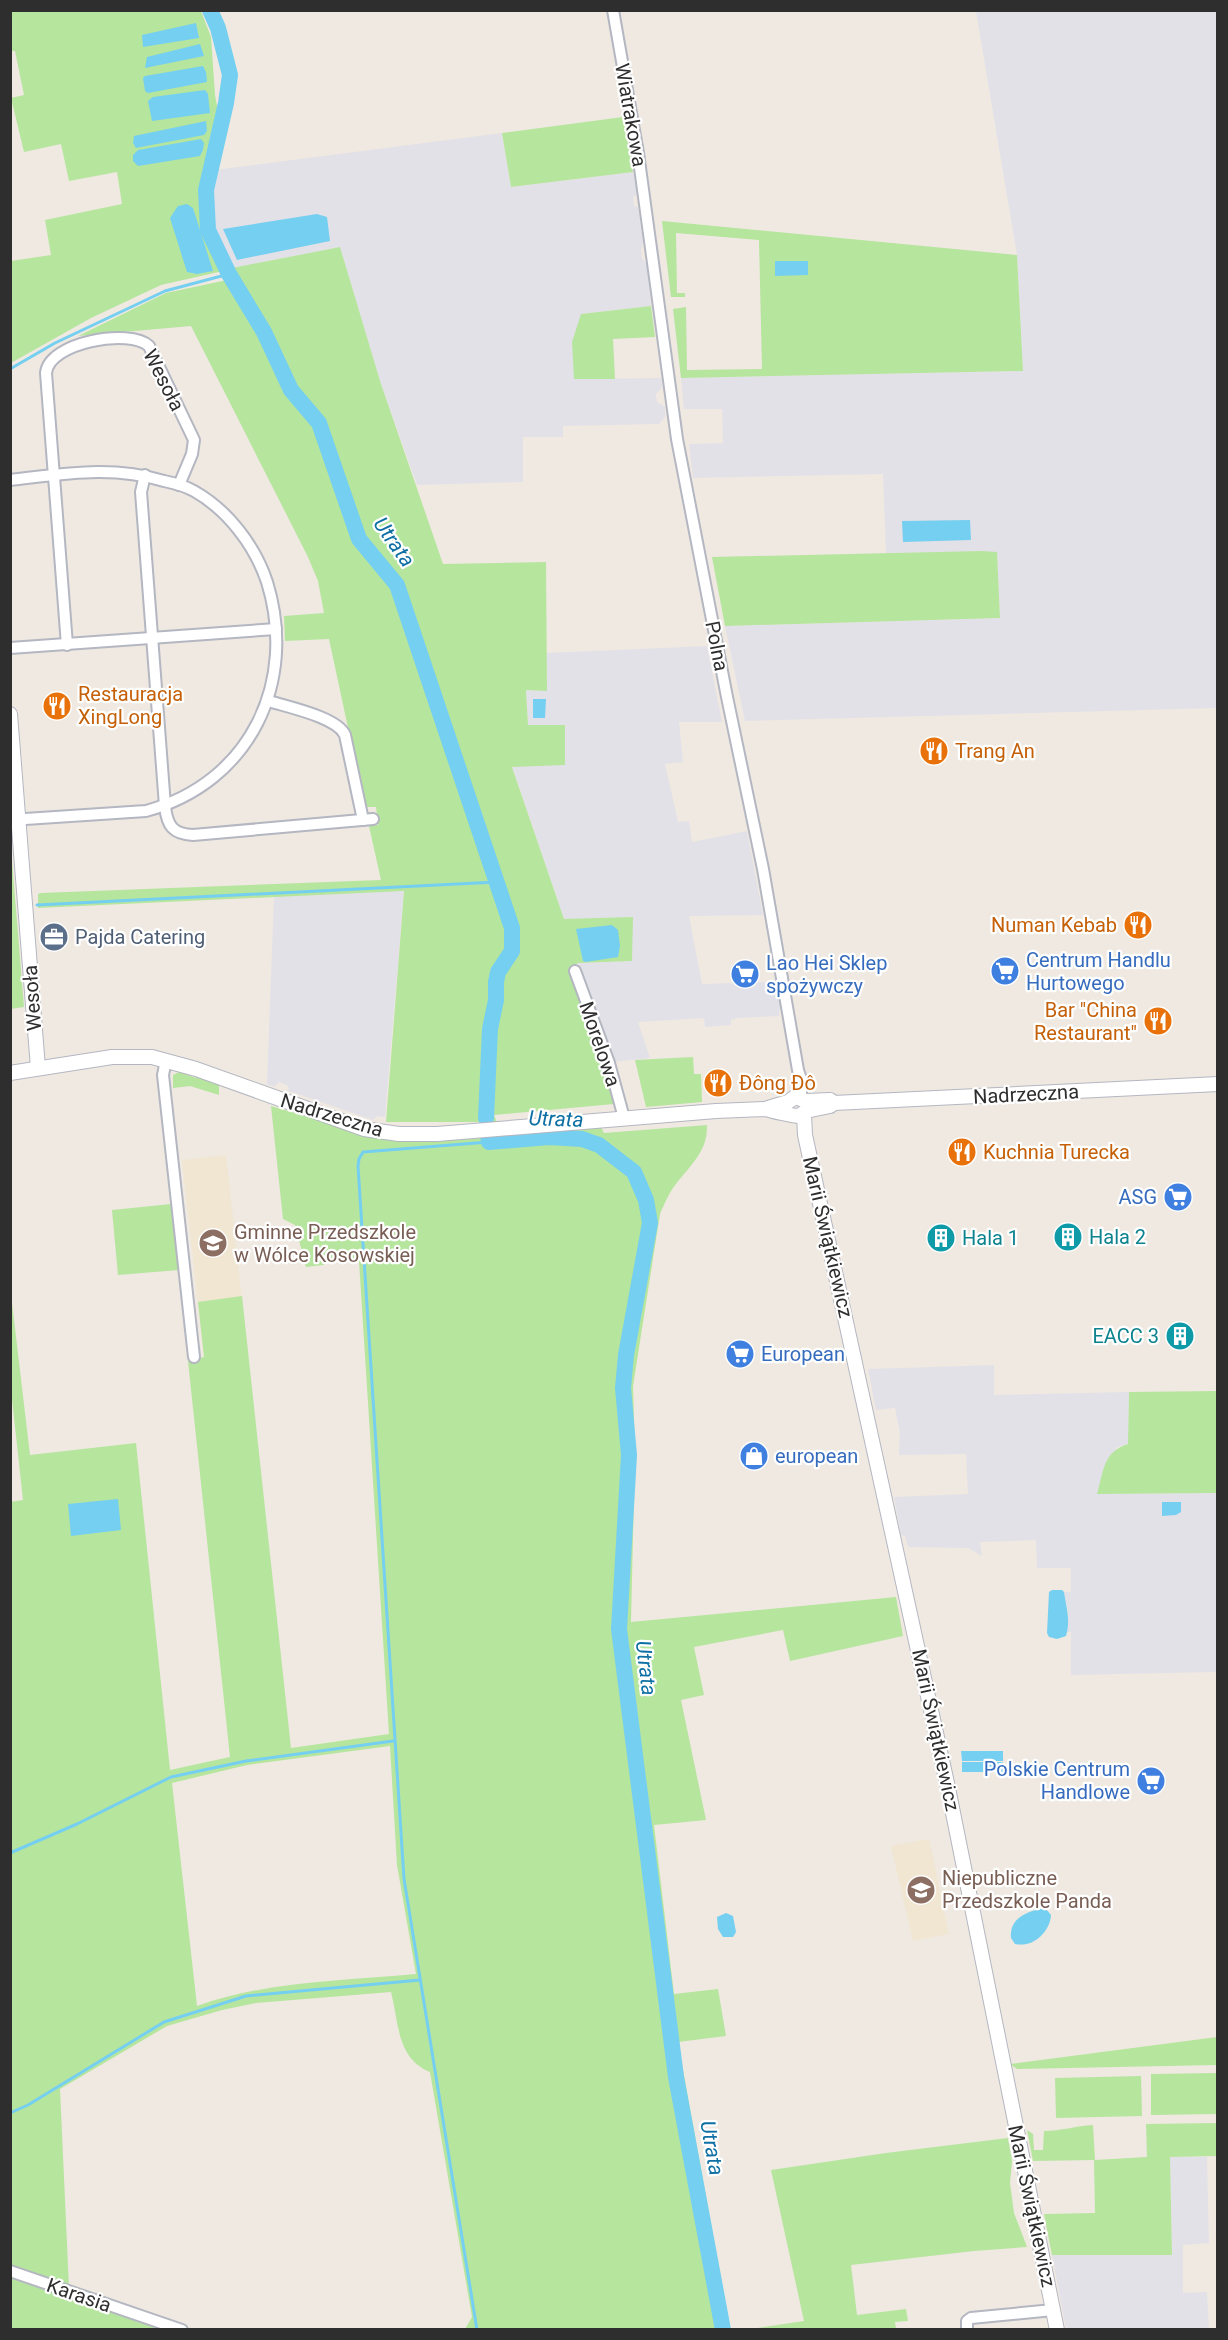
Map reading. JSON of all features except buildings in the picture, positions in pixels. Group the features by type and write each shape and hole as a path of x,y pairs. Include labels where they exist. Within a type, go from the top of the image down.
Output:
{"street":[{"name":"Wiatrakowa","path":"613,10 648,220"},
{"name":"Polna","path":"648,220 677,439 763,869 801,1079 798,1106"},
{"name":"Wesoła","path":"67,645 46,373 50,361 56,354 79,345 135,339 149,346 194,440 192,454 179,485"},
{"path":"10,480 105,470 145,475 194,490 216,506 238,529 262,568 272,599 277,662 269,701 246,744 225,767 200,787 165,806 136,812 14,820"},
{"path":"145,475 141,492 165,806 169,826 173,831 184,834 368,819 341,727 269,701"},
{"path":"10,648 276,629"},
{"name":"Wesoła","path":"10,714 14,820 38,1068"},
{"name":"Morelowa","path":"575,971 609,1063 624,1118"},
{"name":"Nadrzeczna","path":"10,1073 126,1056 166,1060 353,1125 387,1133 437,1134 716,1111 767,1109 830,1101 834,1103 1218,1084"},
{"path":"166,1060 163,1075 194,1357"},
{"name":"Marii Świątkiewicz","path":"798,1106 800,1128 804,1132 950,1794 1057,2330"},
{"name":"Karasia","path":"10,2271 182,2330"},
{"path":"967,2330 967,2321 971,2318 1053,2310"}],"shaded area":[{"path":"976,11 1217,11 1217,708 745,721 725,626 1000,618 997,552 886,553 883,474 693,478 689,444 723,443 722,409 684,409 681,378 1023,371 1017,255"},
{"path":"502,133 511,187 633,172 637,194 633,197 634,206 638,207 643,242 642,258 647,265 651,306 581,314 574,379 661,378 662,388 656,394 657,402 665,407 665,417 659,424 563,426 563,437 523,437 523,482 417,485 381,384 340,247 234,268 211,223 211,193 215,170"},
{"path":"707,646 722,722 679,722 683,762 665,764 678,822 689,821 692,842 747,831 763,915 689,916 702,984 776,982 781,1009 779,1016 737,1018 731,1020 731,1025 705,1027 704,1018 638,1022 650,1058 612,1062 578,963 632,961 572,919 564,919 512,766 565,765 528,726 526,690 547,691 546,653"},
{"path":"404,891 385,1117 377,1116 373,1120 289,1091 288,1086 282,1083 279,1082 274,1087 267,1084 274,896"},
{"name":"Gminne Przedszkole w Wólce Kosowskiej","path":"226,1155 248,1354 204,1357 182,1160"},
{"path":"994,1365 994,1395 1129,1392 1128,1444 1117,1447 1097,1494 1217,1493 1217,1672 1071,1675 1071,1632 1067,1632 1068,1612 1064,1592 1071,1592 1071,1568 1037,1568 1036,1540 980,1542 982,1556 968,1548 908,1547 905,1536 901,1535 894,1497 968,1494 966,1454 899,1455 900,1433 895,1408 876,1410 868,1369"},
{"name":"Niepubliczne Przedszkole Panda","path":"929,1839 949,1934 913,1941 891,1846"},
{"path":"1170,2157 1207,2157 1209,2243 1183,2245 1183,2293 1207,2292 1209,2329 1066,2329 1052,2255 1172,2255"}],"green space":[{"path":"10,11 201,11 211,37 219,117 202,190 202,224 208,243 222,270 340,247 381,384 443,564 546,562 547,691 526,690 528,725 565,725 565,765 512,767 564,919 633,917 632,961 578,963 570,968 603,1063 614,1104 494,1115 497,1122 386,1122 404,891 38,908 38,894 41,893 381,880 369,826 378,825 376,807 365,807 329,639 285,641 284,616 324,613 318,581 191,326 78,336 166,293 227,280 223,271 161,285 91,318 11,363 11,261 51,255 45,220 122,204 117,172 69,181 61,144 24,152 11,98 24,95 15,51 11,51"},
{"path":"623,117 633,172 511,187 502,133"},
{"path":"662,221 1017,255 1023,371 681,378 673,309 686,307 687,370 762,369 759,240 676,233 677,293 685,293 685,297 671,297"},
{"path":"651,306 655,337 613,339 615,379 574,379 572,342 581,314"},
{"path":"997,552 1000,618 725,626 712,557"},
{"path":"10,836 24,1007 11,1009 10,1008"},
{"path":"693,1057 694,1074 701,1074 702,1102 646,1107 635,1060"},
{"path":"179,1072 196,1078 198,1074 219,1082 219,1095 190,1086 173,1088 173,1075"},
{"path":"271,1106 354,1130 601,1127 604,1133 707,1125 701,1152 671,1191 660,1214 633,1386 635,1452 631,1622 896,1597 903,1636 790,1661 783,1630 694,1647 704,1695 681,1700 706,1820 654,1825 674,1994 718,1989 726,2036 678,2042 730,2329 465,2329 472,2317 430,2072 419,2066 405,2048 391,1992 256,2003 167,2026 60,2089 69,2288 11,2268 10,1502 23,1500 11,1390 10,1286 30,1455 136,1443 170,1770 230,1757 188,1361 204,1357 198,1302 242,1296 291,1748 389,1734 359,1261 341,1258 323,1265 306,1267 295,1225 283,1219","holes":["390,1746 397,1865 416,1974 277,1987 250,1991 197,2006 172,1783 247,1765"]},
{"path":"171,1204 179,1270 118,1275 112,1210"},
{"path":"1217,1391 1217,1493 1097,1494 1109,1457 1120,1447 1128,1444 1129,1392"},
{"path":"1217,2037 1217,2065 1017,2069 1010,2064"},
{"path":"1217,2073 1217,2114 1151,2115 1151,2074"},
{"path":"1141,2076 1142,2116 1056,2118 1055,2078"},
{"path":"1217,2123 1217,2156 1170,2157 1172,2255 1052,2255 1044,2214 1095,2213 1094,2160 1033,2161 1027,2130 1033,2134 1034,2150 1043,2150 1044,2131 1093,2125 1095,2160 1147,2157 1146,2124"},
{"path":"1008,2138 1012,2161 1010,2183 1014,2213 1027,2247 851,2265 857,2315 906,2309 908,2321 895,2322 896,2329 751,2329 804,2321 771,2170"},
{"path":"11,2275 168,2330 11,2330"}],"water":[{"path":"196,23 199,38 143,47 142,35"},
{"path":"200,44 204,56 145,68 147,57"},
{"path":"203,66 207,82 148,93 145,91 143,78 145,76"},
{"path":"205,90 208,94 210,113 152,121 148,101 153,97"},
{"path":"206,121 207,131 204,135 136,148 133,143 134,136"},
{"path":"201,139 204,143 200,156 138,166 133,161 133,155 138,150"},
{"path":"187,204 193,208 213,271 197,274 187,272 170,218 178,206"},
{"path":"317,214 327,217 330,241 237,260 223,229"},
{"path":"775,261 808,261 808,275 775,276"},
{"path":"970,520 971,540 903,542 902,521"},
{"path":"533,699 546,699 545,718 533,718"},
{"path":"612,925 618,930 620,946 618,957 583,961 576,929"},
{"path":"118,1499 121,1530 71,1536 68,1504"},
{"path":"1162,1502 1181,1502 1181,1512 1176,1515 1162,1516"},
{"path":"1052,1590 1064,1592 1068,1614 1066,1636 1057,1639 1049,1637 1047,1633 1049,1592"},
{"path":"961,1751 1003,1751 1003,1761 962,1761"},
{"path":"962,1762 1003,1762 1003,1772 962,1772"},
{"path":"1046,1909 1051,1915 1044,1933 1028,1944 1015,1944 1011,1938 1011,1932 1015,1922 1029,1912"},
{"path":"726,1913 733,1916 736,1932 733,1937 723,1937 718,1929 717,1917"}],"waterway":[{"name":"Utrata","path":"210,10 218,28 230,75 226,103 206,190 208,230 229,274 264,332 291,390 319,423 359,539 397,585 512,928 512,951 498,972 496,982 496,1000 490,1029 486,1118"},
{"path":"10,369 55,343 165,291 229,274"},
{"path":"37,905 497,882"},
{"name":"Utrata","path":"488,1136 489,1142 549,1137 582,1139 599,1145 634,1172 646,1200 650,1223 626,1355 623,1388 629,1455 619,1629 676,2077 723,2330"},
{"path":"477,2330 404,1879 358,1166 363,1152 489,1142"},
{"path":"10,1853 77,1824 171,1777 246,1761 393,1741"},
{"path":"10,2113 28,2105 164,2022 246,1996 420,1980"}],"place":[{"name":"Restauracja XingLong","path":"57,706"},
{"name":"Trang An","path":"934,751"},
{"name":"Numan Kebab","path":"1138,925"},
{"name":"Pajda Catering","path":"54,937"},
{"name":"Centrum Handlu Hurtowego","path":"1005,971"},
{"name":"Lao Hei Sklep spożywczy","path":"745,974"},
{"name":"Bar \"China Restaurant\"","path":"1158,1021"},
{"name":"Đông Đô","path":"718,1083"},
{"name":"Kuchnia Turecka","path":"962,1152"},
{"name":"ASG","path":"1178,1197"},
{"name":"Hala 2","path":"1068,1237"},
{"name":"Hala 1","path":"941,1238"},
{"name":"Gminne Przedszkole w Wólce Kosowskiej","path":"213,1243"},
{"name":"EACC 3","path":"1180,1336"},
{"name":"European","path":"740,1354"},
{"name":"european","path":"754,1456"},
{"name":"Polskie Centrum Handlowe","path":"1151,1781"},
{"name":"Niepubliczne Przedszkole Panda","path":"921,1890"}]}
